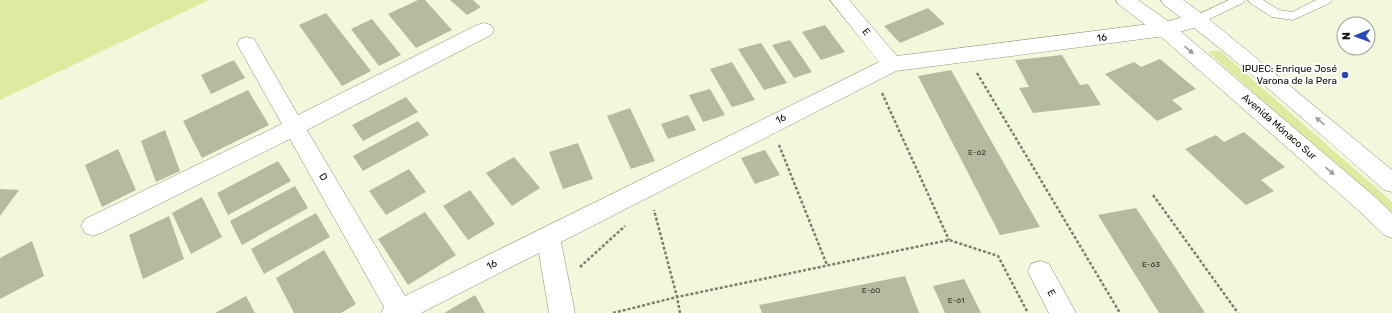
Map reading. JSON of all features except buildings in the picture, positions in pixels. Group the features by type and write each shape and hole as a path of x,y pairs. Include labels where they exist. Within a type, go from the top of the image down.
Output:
{"street":[{"name":"E","path":"840,0 882,68"},
{"name":"Avenida Mónaco Sur","path":"1125,0 1165,29 1366,203 1392,228"},
{"path":"1170,0 1198,20 1392,183"},
{"name":"16","path":"397,312 882,68 966,55 1165,29 1198,20"},
{"path":"93,226 294,127 484,30"},
{"name":"D","path":"247,44 397,312"},
{"path":"548,237 562,313"},
{"name":"E","path":"1040,272 1063,313"}],"lane":[{"path":"1198,20 1239,0"},
{"path":"1254,0 1276,14 1293,16 1326,0"}],"path":[{"path":"966,55 1120,313"},
{"path":"882,68 949,240"},
{"path":"770,124 827,265"},
{"path":"648,186 680,313"},
{"path":"1153,195 1238,313"},
{"path":"613,313 677,297 949,240 998,256 1028,313"}],"green space":[{"path":"0,0 209,0 0,100"},
{"path":"1210,51 1220,51 1392,202 1392,215 1209,53"}],"place":[{"name":"IPUEC: Enrique José Varona de la Pera","path":"1345,75"}]}
